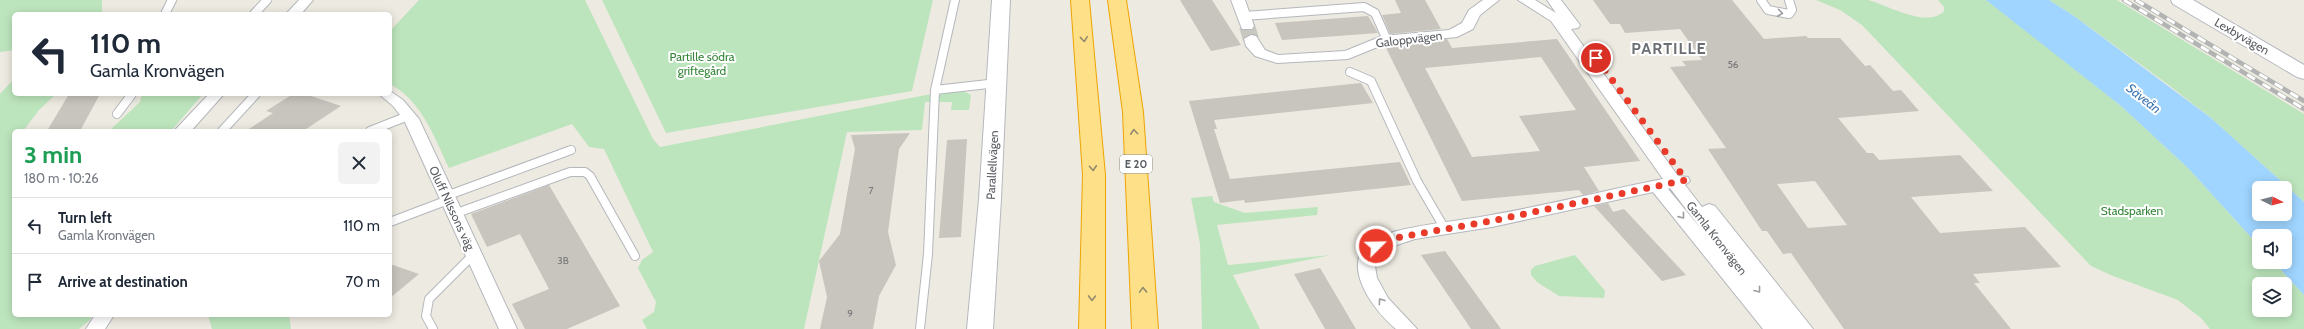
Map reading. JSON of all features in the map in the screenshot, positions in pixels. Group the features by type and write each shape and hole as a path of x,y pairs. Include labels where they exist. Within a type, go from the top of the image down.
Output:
{"highway":[{"path":"1080,0 1094,175 1092,329"},
{"name":"E 20","path":"1117,0 1133,112 1145,329"}],"street":[{"path":"295,12 306,0"},
{"name":"Parallellvägen","path":"980,329 990,199 1001,0"},
{"name":"Galoppvägen","path":"1238,0 1253,46 1267,57 1289,60 1348,55 1374,42 1452,34 1468,26 1474,13 1492,0"},
{"name":"Gamla Kronvägen","path":"1525,0 1556,18 1672,183 1788,329"},
{"name":"Gamla Kronvägen","path":"1554,0 1672,183 1804,329"},
{"name":"Lexbyvägen","path":"2180,0 2304,73"},
{"path":"184,129 215,96"},
{"name":"Oluff Nilssons väg","path":"388,96 398,104 408,116 508,329"},
{"path":"1408,329 1383,304 1373,290 1368,277 1369,255 1376,246 1395,238 1672,183 1773,329"},
{"path":"95,329 104,317"}],"lane":[{"path":"166,12 172,0"},
{"path":"256,12 267,0"},
{"path":"920,329 928,254 935,90 955,0"},
{"path":"1761,0 1762,4 1769,11 1777,14 1789,14 1792,10 1789,0"},
{"path":"1247,27 1364,7 1375,12 1387,40"},
{"path":"1350,72 1371,81 1417,181 1445,229"},
{"path":"935,90 997,83"},
{"path":"117,114 130,96"},
{"path":"224,129 254,96"},
{"path":"375,129 408,116"},
{"path":"449,203 571,150"},
{"path":"392,221 449,203 570,172 584,172 590,176 635,256"},
{"path":"433,329 426,316 429,299 473,254"}],"green space":[{"path":"0,0 102,0 102,12 12,12 12,50 0,52"},
{"path":"419,0 585,0 653,139 660,147 926,95 963,91 971,95 969,110 951,110 952,102 925,102 922,130 847,132 804,329 647,329 642,320 654,312 656,302 638,268 642,260 653,252 604,149 589,147 572,124 449,168 432,132 419,110 411,100 392,85 392,29"},
{"name":"Partille södra griftegård","path":"602,0 933,0 912,91 666,133"},
{"name":"Stadsparken","path":"1816,0 1868,0 1907,14 1928,18 1937,16 1944,11 1944,7 1938,0 1986,0 2121,106 2188,168 2252,238 2252,269 2280,269 2288,277 2252,277 2252,317 2292,317 2292,282 2304,295 2304,329 2210,329 2202,319 2178,300 2113,276 2091,266 1862,25 1840,10"},
{"path":"2049,0 2117,0 2304,114 2304,202 2292,191 2292,181 2281,181 2211,118 2166,83 2074,16"},
{"path":"12,81 12,96 54,96 39,110 25,129 12,129 12,317 91,317 90,320 79,329 0,329 0,94"},
{"path":"142,96 201,96 173,129 111,129 140,102"},
{"path":"1212,196 1214,202 1245,213 1318,207 1317,215 1217,225 1228,265 1331,255 1233,275 1260,329 1202,329 1200,244 1191,198"},
{"path":"1575,255 1605,291 1604,298 1559,296 1537,282 1531,275 1531,270 1535,266"},
{"path":"209,317 289,317 291,329 212,329"}],"water":[{"name":"Säveån","path":"1986,0 2049,0 2074,16 2211,118 2281,181 2252,181 2252,221 2292,221 2292,191 2304,202 2304,295 2292,282 2292,277 2288,277 2280,269 2292,269 2292,229 2252,229 2252,238 2188,168 2121,106"}],"building":[{"path":"1180,0 1212,0 1241,45 1211,51"},
{"path":"1395,0 1425,0 1441,29 1390,34 1382,15 1401,13"},
{"path":"1593,0 1732,0 1764,39 1806,36 1808,38 1840,38 1865,66 1870,65 1893,91 1901,90 1919,111 1838,118 1867,153 1873,153 1879,160 1960,155 1993,191 1911,197 1940,233 2025,227 2061,267 1973,274 1980,283 1974,283 2011,329 1844,329 1791,253 1783,254 1767,231 1762,231 1708,149 1726,148 1670,67 1686,66 1682,61 1702,60 1680,29 1625,33 1620,24 1610,24","holes":["1815,181 1847,225 1808,228 1777,184"]},
{"path":"1368,16 1378,33 1282,40 1275,23"},
{"path":"1447,39 1452,48 1557,39 1640,161 1584,167 1599,191 1583,195 1579,190 1462,201 1385,46","holes":["1541,57 1576,110 1519,116 1540,151 1472,157 1425,68"]},
{"path":"1361,83 1373,103 1214,120 1217,129 1214,129 1230,179 1400,162 1411,185 1245,203 1244,200 1220,203 1189,101"},
{"path":"68,96 99,96 81,129 48,129"},
{"path":"290,96 311,96 341,106 306,129 249,129 273,113 266,111"},
{"path":"910,133 899,149 888,232 896,265 879,296 873,329 820,329 827,297 819,261 840,234 855,149 851,135"},
{"path":"967,139 961,237 939,238 947,140"},
{"path":"549,185 620,306 567,329 525,329 512,304 549,289 520,234 487,247 471,214"},
{"path":"1608,203 1613,212 1624,209 1686,275 1662,281 1594,206"},
{"path":"1445,251 1501,329 1471,329 1421,255"},
{"path":"392,265 419,274 392,296"},
{"path":"1320,268 1356,329 1325,329 1294,274"}],"tunnel":[{"path":"1247,26 1251,39"}],"railway":[{"path":"2124,0 2304,109"},
{"path":"2136,0 2304,101"}],"district":[{"name":"PARTILLE","path":"1669,48"}],"route":[{"path":"1376,246 1395,238 1491,221 1631,190 1686,180 1596,58"}]}
